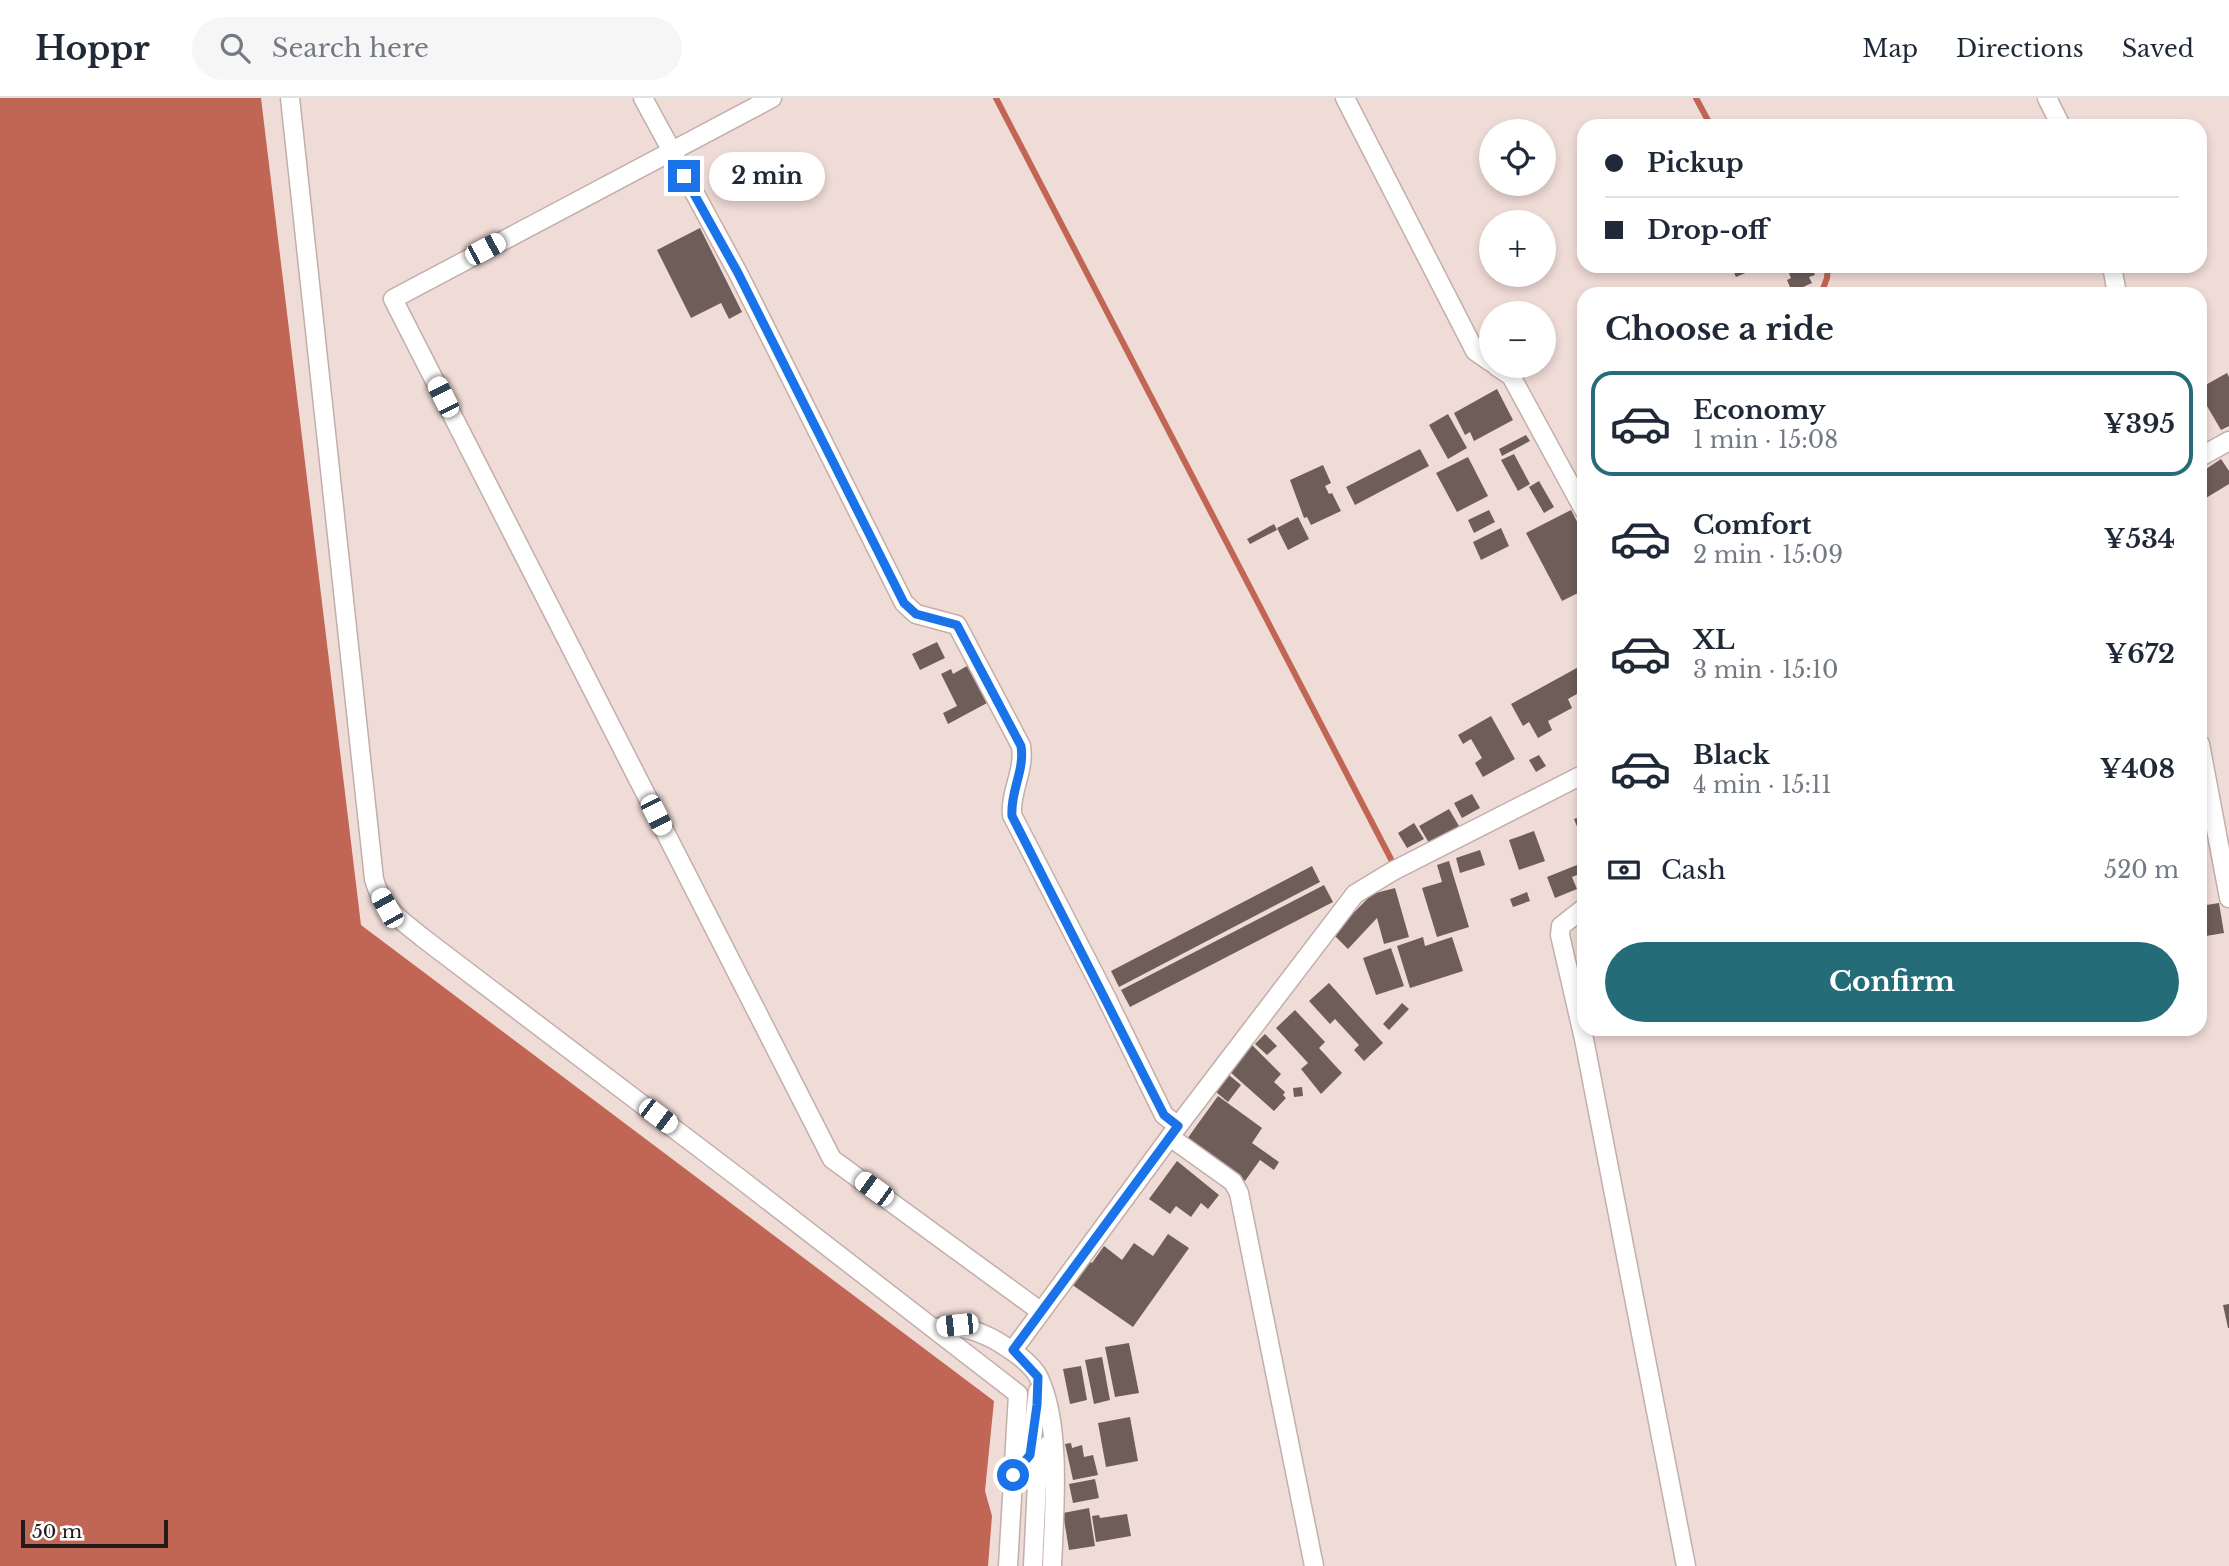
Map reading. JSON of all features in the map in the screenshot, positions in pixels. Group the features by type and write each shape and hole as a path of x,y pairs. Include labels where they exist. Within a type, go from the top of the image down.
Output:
{"street":[{"path":"290,98 372,866 377,892 387,908 423,938 1018,1394 1008,1566"},
{"path":"643,98 738,273 904,603 916,614 957,625 1021,746 1023,761 1011,803 1012,816 1164,1115 1174,1131 1233,1182 1239,1193 1314,1566"},
{"path":"772,98 393,299 832,1159 1040,1311"},
{"path":"1345,98 1475,351 1479,354"},
{"path":"2047,98 2058,119"},
{"path":"1512,378 1577,497"},
{"path":"2207,453 2229,441"},
{"path":"1021,1337 1355,894 1393,871 1577,778"},
{"path":"2207,781 2229,898"},
{"path":"1577,913 1561,926 1560,935 1577,1009"},
{"path":"1583,1036 1686,1566"},
{"path":"933,1328 957,1325 986,1336 1021,1337"},
{"path":"1021,1337 1038,1377 1054,1428 1052,1566"},
{"path":"1013,1475 1030,1455 1038,1377"},
{"path":"1033,1566 1037,1482 1054,1428"}],"shaded area":[{"path":"0,98 261,98 361,925 994,1401 985,1491 992,1516 988,1566 0,1566"}],"building":[{"path":"700,228 742,312 729,319 721,303 691,318 657,250"},
{"path":"1789,273 1815,275 1809,277 1812,283 1803,287 1790,287 1787,280 1791,278"},
{"path":"2227,373 2229,377 2229,426 2221,430 2207,406 2207,384"},
{"path":"1497,389 1513,420 1474,441 1470,432 1465,435 1454,413"},
{"path":"1448,414 1467,448 1448,459 1429,425"},
{"path":"1526,435 1530,441 1502,456 1499,449"},
{"path":"1420,449 1429,466 1355,505 1346,487"},
{"path":"1514,454 1530,484 1518,491 1501,460"},
{"path":"1468,457 1488,496 1457,512 1436,473"},
{"path":"2221,459 2229,471 2229,484 2207,497 2207,468"},
{"path":"1323,465 1331,483 1325,486 1329,494 1332,493 1341,511 1311,525 1307,517 1304,518 1290,480"},
{"path":"1539,481 1554,507 1544,513 1529,487"},
{"path":"1489,510 1495,522 1474,533 1468,520"},
{"path":"1571,510 1577,522 1577,594 1562,601 1526,533"},
{"path":"1298,517 1309,539 1288,550 1277,528"},
{"path":"1274,524 1277,530 1250,544 1247,539"},
{"path":"1501,528 1509,546 1481,560 1473,542"},
{"path":"937,642 945,658 920,670 912,654"},
{"path":"967,666 987,703 948,724 943,713 957,706 941,674 951,669 953,674"},
{"path":"1577,668 1577,694 1568,699 1572,708 1548,721 1552,730 1538,738 1529,722 1523,726 1511,704"},
{"path":"1491,716 1515,759 1483,777 1475,763 1482,758 1471,739 1463,744 1458,735"},
{"path":"1539,755 1546,766 1536,772 1529,760"},
{"path":"1472,794 1480,808 1462,818 1454,803"},
{"path":"1449,809 1459,826 1429,843 1419,826"},
{"path":"1414,823 1424,839 1407,848 1398,833"},
{"path":"1534,831 1545,861 1519,870 1509,840"},
{"path":"1480,850 1485,865 1460,873 1456,858"},
{"path":"1449,861 1469,927 1437,937 1422,888 1442,882 1437,865"},
{"path":"1577,865 1577,875 1572,877 1577,889 1555,898 1547,877"},
{"path":"1312,866 1320,882 1119,987 1111,971"},
{"path":"1324,885 1333,902 1130,1007 1121,990"},
{"path":"1395,888 1409,937 1384,944 1377,918 1348,949 1333,934 1372,894"},
{"path":"1527,892 1530,901 1513,907 1510,899"},
{"path":"2219,903 2224,933 2207,936 2207,905"},
{"path":"1423,937 1425,946 1452,937 1463,971 1410,988 1397,946"},
{"path":"1391,948 1404,986 1376,995 1363,958"},
{"path":"1329,983 1383,1043 1364,1061 1354,1050 1359,1045 1335,1019 1330,1024 1309,1001"},
{"path":"1402,1003 1409,1009 1389,1030 1383,1024"},
{"path":"1295,1010 1325,1042 1319,1048 1342,1073 1321,1094 1301,1069 1308,1063 1276,1028"},
{"path":"1265,1034 1277,1046 1267,1055 1255,1044"},
{"path":"1252,1045 1281,1074 1274,1082 1285,1092 1283,1095 1286,1098 1274,1111 1229,1071"},
{"path":"1229,1075 1241,1085 1228,1102 1216,1092"},
{"path":"1302,1087 1303,1096 1294,1097 1293,1088"},
{"path":"1218,1096 1262,1128 1252,1143 1279,1162 1274,1170 1260,1160 1245,1181 1187,1139"},
{"path":"1177,1161 1219,1195 1208,1209 1201,1203 1191,1217 1176,1206 1170,1214 1149,1199"},
{"path":"1168,1234 1189,1248 1133,1327 1071,1284 1087,1260 1092,1263 1104,1246 1122,1260 1134,1243 1153,1256"},
{"path":"2229,1304 2229,1328 2228,1328 2223,1305"},
{"path":"1129,1343 1139,1393 1115,1397 1105,1347"},
{"path":"1102,1357 1110,1400 1094,1404 1085,1360"},
{"path":"1081,1366 1087,1400 1070,1404 1063,1369"},
{"path":"1130,1417 1138,1461 1106,1467 1098,1423"},
{"path":"1071,1443 1072,1448 1082,1445 1084,1457 1093,1455 1098,1475 1073,1480 1065,1444"},
{"path":"1095,1479 1099,1498 1073,1503 1069,1484"},
{"path":"1089,1508 1095,1546 1069,1550 1063,1513"},
{"path":"1127,1514 1131,1536 1096,1542 1092,1516 1099,1515 1100,1518"}],"waterway":[{"path":"996,98 1393,863"},
{"path":"1696,98 1707,119"},
{"path":"1824,287 1827,273"}],"route":[{"path":"684,176 738,273 904,603 916,614 957,625 1021,746 1023,761 1011,803 1012,816 1164,1115 1178,1126 1013,1350 1038,1377 1030,1455 1013,1475"}]}
